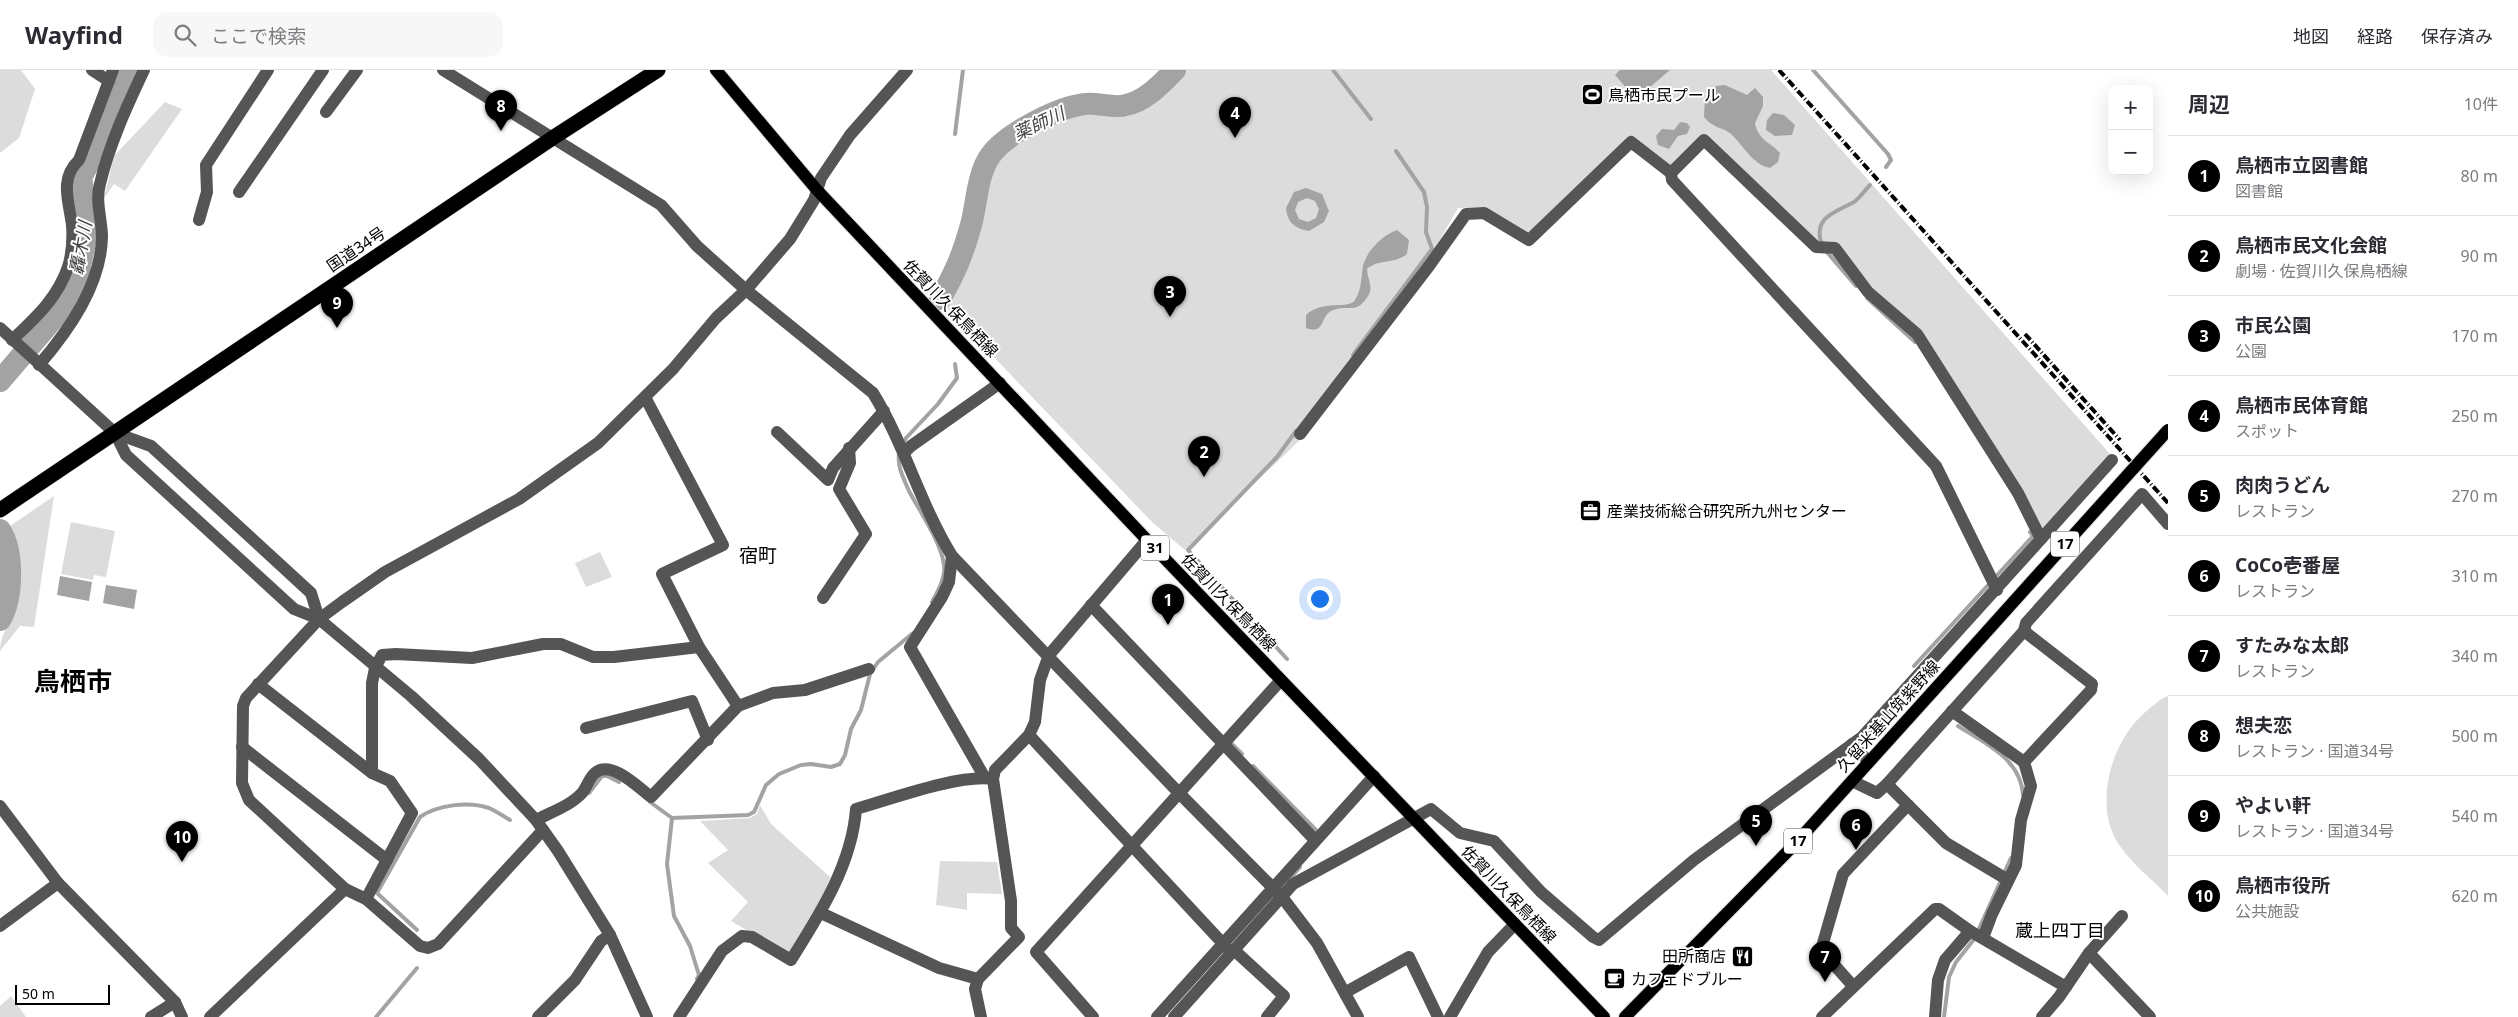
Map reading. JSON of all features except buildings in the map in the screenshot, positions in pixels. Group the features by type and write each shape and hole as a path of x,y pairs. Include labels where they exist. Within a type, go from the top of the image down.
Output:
{"highway":[{"name":"国道34号","path":"5,506 116,434 554,137 658,70"}],"main road":[{"name":"佐賀川久保鳥栖線","path":"716,70 817,190 1147,540 1604,1017"},
{"name":"久留米基山筑紫野線","path":"1625,1017 1794,845 2168,430"}],"street":[{"path":"14,342 52,300 68,267 72,246 72,226 66,184 71,167 79,160 111,75 92,70"},
{"path":"38,364 68,328 87,293 100,255 99,185 128,104 144,70"},
{"path":"199,220 207,192 206,165 268,70"},
{"path":"238,192 323,70"},
{"path":"326,112 356,70"},
{"path":"443,70 661,204 697,246 746,290 873,393 884,411 904,453 935,528 952,556 1049,655 1179,793 1282,897 1317,943 1346,992 1358,1017"},
{"path":"869,669 805,690 773,693 738,706 708,740 651,797 615,772 604,769 595,774 582,793 539,825 438,944 428,948 420,946 366,899 345,890 249,800 242,783 243,706 246,698 258,684 319,619 385,572 519,499 598,443 690,350 716,318 746,290 790,238 814,200 821,178 850,135 907,70"},
{"path":"1671,173 1704,140 1816,247 1835,248 1868,292 1917,334 2018,493 2041,539"},
{"path":"1300,434 1429,266 1466,214 1484,213 1529,240 1630,142 1671,173 1672,180 1936,466 1997,590"},
{"path":"0,328 116,434 126,455 294,609 319,619 375,668 411,696 479,759 539,825 610,935 647,1017"},
{"path":"904,453 911,446 1000,383"},
{"path":"645,397 723,545 662,574 699,647 738,706"},
{"path":"777,432 828,480 833,468 849,448 884,411"},
{"path":"116,434 151,446 311,592 319,619"},
{"path":"823,598 866,534 839,489 850,463 849,448"},
{"path":"1166,1015 1233,952 1293,884 1432,809 1460,833 1494,841 1541,892 1593,938 1599,940 1694,860 1862,738 2112,460"},
{"path":"1852,781 1877,792 1886,784 2024,631 2026,623 2142,494 2168,524"},
{"path":"679,1017 722,951 734,940 742,936 752,937 790,960 821,913 848,850 854,831 856,809 938,786 989,779 995,770 1029,735 1035,722 1040,680 1049,655 1147,540"},
{"path":"952,556 949,582 942,597 910,647 989,779 1011,901 1011,928 1036,952 1093,1017"},
{"path":"1091,605 1315,840"},
{"path":"2024,631 2092,684 2092,690 2024,762"},
{"path":"372,773 372,683 375,668 382,655 472,658 543,644 561,644 593,657 614,657 699,647"},
{"path":"1036,952 1281,680"},
{"path":"258,684 372,773 390,782 412,813 366,899"},
{"path":"586,728 692,702 708,740"},
{"path":"1935,1017 1938,980 1944,960 1977,934 2004,878 2016,866 2021,820 2031,786 2024,762 1952,711"},
{"path":"1029,735 1223,943 1284,996 1267,1017"},
{"path":"1852,744 1869,762"},
{"path":"242,747 387,860"},
{"path":"1166,1015 1223,943 1374,776"},
{"path":"1886,784 1946,843 2004,878"},
{"path":"1853,986 1821,950 1840,879 1908,805"},
{"path":"0,806 58,883 174,1002 182,1017"},
{"path":"0,926 58,883"},
{"path":"210,1017 345,890"},
{"path":"1822,1017 1935,909 1939,909 2066,987"},
{"path":"821,913 939,968 978,978"},
{"path":"2042,1017 2066,987 2089,953 2122,916"},
{"path":"1450,1017 1488,952 1515,924"},
{"path":"538,1017 562,995 601,941 610,935"},
{"path":"981,1017 975,988 978,978 1019,937"},
{"path":"2089,953 2150,1017"},
{"path":"1346,992 1409,957 1438,1017"},
{"path":"151,1017 174,1002"}],"shaded area":[{"path":"0,70 21,70 35,89 19,138 0,153"},
{"path":"1180,70 1771,70 2110,454 2042,531 1920,331 1881,300 1836,244 1815,241 1704,134 1673,166 1668,166 1631,136 1536,229 1525,233 1484,207 1458,208 1426,264 1294,435 1300,440 1185,550 1153,523 942,303 965,262 991,170 998,152 1006,141 1022,131 1080,111 1126,114 1143,105"},
{"path":"1620,70 1670,70 1636,99 1615,75"},
{"path":"1725,85 1747,95 1755,88 1763,97 1763,106 1755,123 1762,137 1780,153 1778,162 1770,168 1758,163 1731,134 1711,124 1704,117 1705,97 1716,86"},
{"path":"165,102 182,109 125,191 114,184 104,198 114,156"},
{"path":"1773,113 1784,115 1795,125 1792,135 1775,136 1766,130 1767,120"},
{"path":"1680,122 1687,123 1690,127 1687,134 1678,136 1669,149 1658,145 1656,136 1662,129 1674,130"},
{"path":"1306,188 1322,194 1329,211 1324,222 1309,231 1296,227 1290,221 1286,208 1294,192","holes":["1307,198 1315,201 1319,209 1316,218 1308,222 1299,219 1295,210 1298,202"]},
{"path":"1397,230 1409,240 1407,254 1397,259 1376,264 1367,269 1370,293 1364,302 1359,306 1331,311 1319,327 1312,330 1306,328 1306,315 1313,310 1320,307 1352,303 1355,300 1360,287 1363,266 1368,254 1381,239"},
{"path":"54,496 34,627 20,626 0,651 3,637 17,603 19,587 17,561 10,526"},
{"path":"71,522 115,531 106,577 94,575 93,580 61,574"},
{"path":"600,552 612,577 586,587 575,563"},
{"path":"60,576 92,582 89,601 57,595"},
{"path":"106,585 137,590 134,609 103,603"},
{"path":"2168,696 2168,896 2137,866 2120,846 2111,830 2107,812 2107,792 2116,754 2125,737 2136,721 2160,700"},
{"path":"760,805 771,824 830,877 823,901 789,955 731,921 748,902 708,863 728,850 700,821 750,818 757,814"},
{"path":"940,861 997,862 1002,894 967,893 967,910 936,905"},
{"path":"11,996 26,1017 0,1017 0,1006"}],"waterway":[{"name":"轟木川","path":"0,381 60,311 78,276 89,223 81,178 93,155 127,70"},
{"path":"955,134 963,70"},
{"name":"薬師川","path":"940,299 965,245 982,172 990,156 997,148 1007,139 1033,123 1061,110 1085,104 1121,106 1140,100 1153,91 1175,70"},
{"path":"1333,70 1371,119"},
{"path":"1813,70 1888,154 1891,160 1886,167"},
{"path":"1353,355 1432,249 1426,232 1427,207 1424,192 1396,151"},
{"path":"1822,246 1820,236 1822,222 1832,213 1854,202 1870,185"},
{"path":"1826,251 1856,286"},
{"path":"1867,298 1915,342"},
{"path":"903,445 906,438 938,404 957,378 955,364"},
{"path":"1287,659 1188,550 1277,457 1296,431"},
{"path":"899,454 899,464 903,477 935,537 942,556 944,574 932,602"},
{"name":"轟木川","path":"0,530 5,539 10,562 7,600 0,620"},
{"path":"1914,666 2033,536 2030,532"},
{"path":"650,802 672,818 748,815 754,812 766,785 779,774 801,765 811,764 831,767 840,764 845,755 851,729 861,710 870,674 878,662 913,633"},
{"path":"1958,726 2000,753 2009,762 2021,782 2023,795"},
{"path":"1231,743 1242,754"},
{"path":"1253,766 1317,831"},
{"path":"589,793 602,776 607,776 619,782"},
{"path":"417,930 377,893 420,817 444,807 472,805 489,808 510,820"},
{"path":"672,818 667,864 674,916 690,946 699,975 697,979"},
{"path":"1978,931 2011,858"},
{"path":"1289,880 1300,867"},
{"path":"1944,1017 1949,977 1956,962 1975,938"},
{"path":"376,1017 417,968"}],"railway":[{"path":"1779,70 2168,503"},
{"path":"2025,334 2120,440"}],"place":[{"name":"鳥栖市民プール","path":"1592,95"},
{"name":"想夫恋","path":"501,131"},
{"name":"鳥栖市民体育館","path":"1235,138"},
{"name":"市民公園","path":"1170,317"},
{"name":"やよい軒","path":"337,328"},
{"name":"鳥栖市民文化会館","path":"1204,477"},
{"name":"産業技術総合研究所九州センター","path":"1591,511"},
{"name":"鳥栖市立図書館","path":"1168,625"},
{"name":"肉肉うどん","path":"1756,846"},
{"name":"CoCo壱番屋","path":"1856,850"},
{"name":"鳥栖市役所","path":"182,862"},
{"name":"田所商店","path":"1742,956"},
{"name":"カフェドブルー","path":"1615,979"},
{"name":"すたみな太郎","path":"1825,982"}],"district":[{"name":"宿町","path":"758,555"},
{"name":"鳥栖市","path":"73,682"},
{"name":"蔵上四丁目","path":"2060,931"}]}
